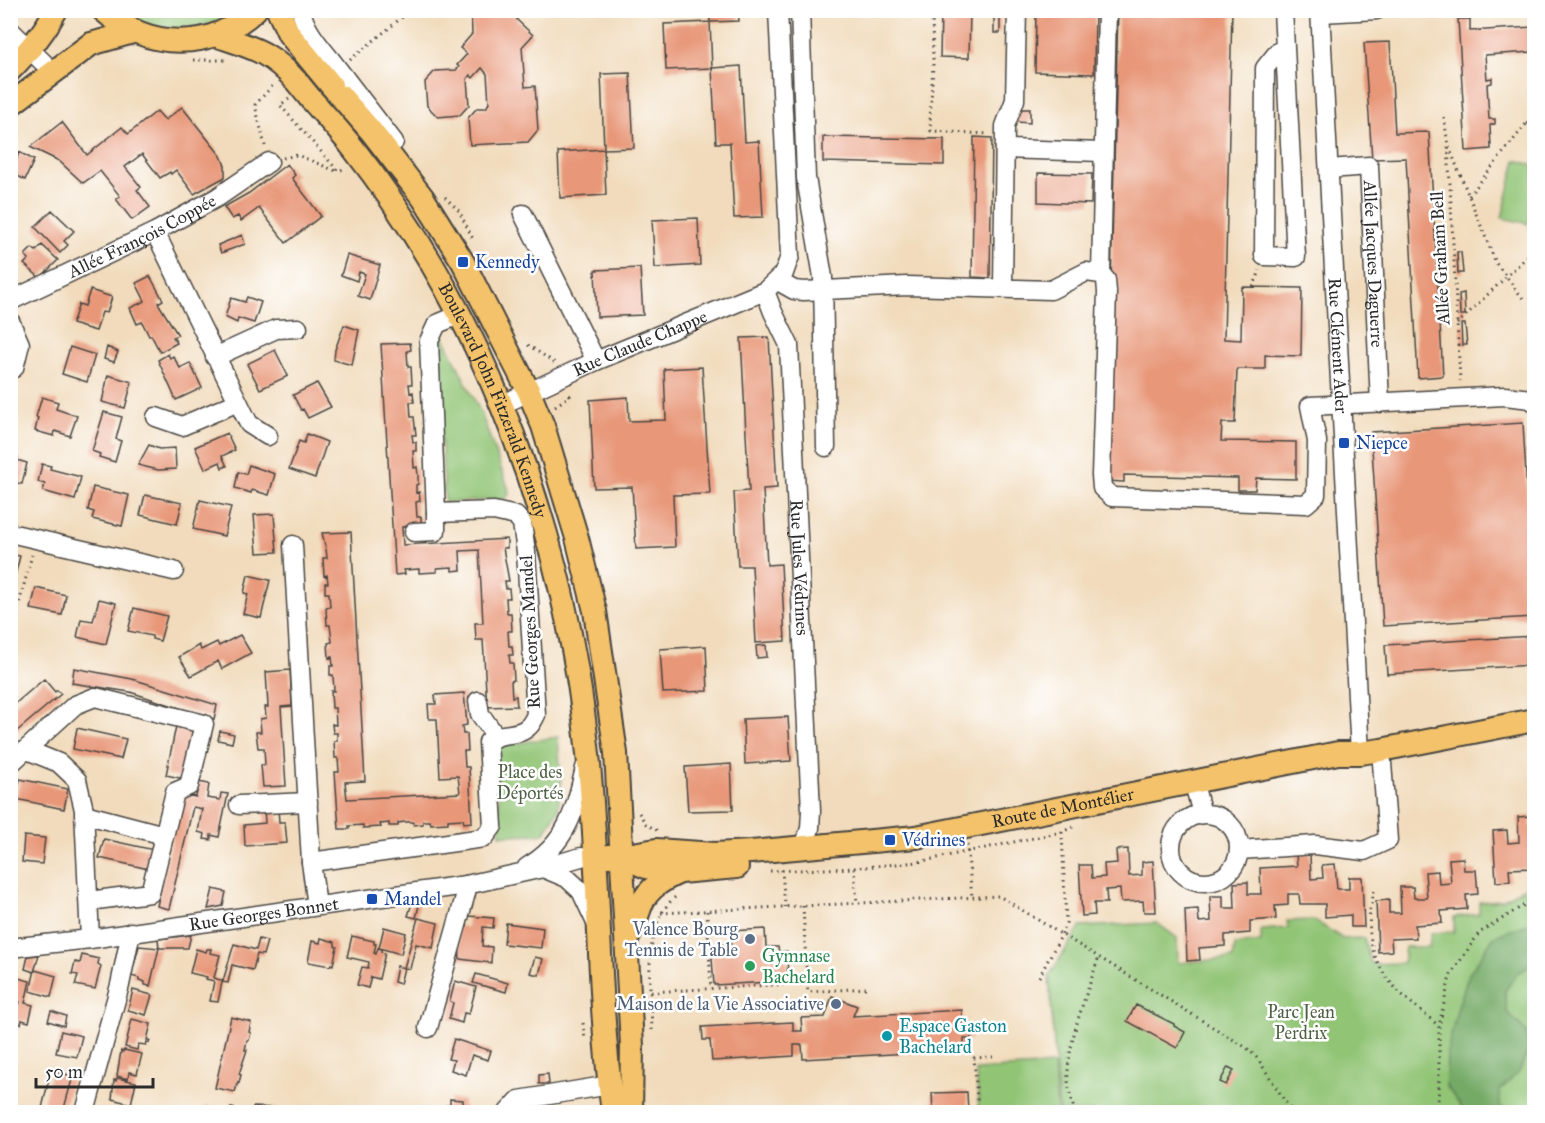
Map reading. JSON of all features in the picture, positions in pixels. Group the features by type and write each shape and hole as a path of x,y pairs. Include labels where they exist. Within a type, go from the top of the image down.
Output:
{"main road":[{"path":"10,70 30,49 56,10"},
{"path":"103,10 133,32 174,41 195,40 215,35 232,28 255,10"},
{"name":"Boulevard John Fitzerald Kennedy","path":"278,10 289,34 331,73 371,131 423,198 463,262 529,392 543,426 574,526 595,611 616,753 632,1046 631,1113"},
{"path":"10,105 91,45 133,32"},
{"name":"Boulevard John Fitzerald Kennedy","path":"215,35 257,49 279,62 294,87 353,148 399,213 459,315 501,405 550,548 567,619 588,755 587,857 599,927 605,1054 613,1113"},
{"name":"Route de Montélier","path":"626,940 636,923 641,904 663,880 683,881 917,849 1197,795 1338,753 1370,751 1534,720"},
{"name":"Route de Montélier","path":"587,857 621,856 656,850 715,854 916,837 1197,795"},
{"name":"Route de Montélier","path":"621,856 683,881"}],"street":[{"path":"301,10 303,21 331,73"},
{"path":"771,286 784,273 790,256 778,10"},
{"path":"800,10 806,178 823,277 826,447"},
{"path":"1003,287 1005,126 1015,100 1017,10"},
{"path":"1107,10 1101,274 1106,280 1107,292 1101,475 1102,488 1112,498 1306,504 1316,495 1317,441 1311,406 1505,396 1531,399 1534,402"},
{"path":"1283,10 1285,47 1296,257 1276,258 1264,256 1265,68 1285,47"},
{"path":"1321,12 1377,10"},
{"name":"Rue Clément Ader","path":"1239,850 1315,845 1364,851 1388,840 1370,751 1342,404 1321,12"},
{"path":"10,30 53,72"},
{"path":"1005,142 1103,152"},
{"name":"Allée François Coppée","path":"10,301 155,232 218,197 269,162"},
{"name":"Allée Jacques Daguerre","path":"1329,169 1369,166 1380,403"},
{"path":"523,214 596,362"},
{"path":"155,232 249,424 268,436"},
{"path":"771,286 794,290 907,286 1051,290 1086,272 1101,274"},
{"name":"Rue Claude Chappe","path":"501,405 771,286"},
{"name":"Rue Jules Védrines","path":"771,286 773,312 789,345 811,804 810,828 804,848"},
{"path":"414,532 436,531 429,341 437,324 459,315"},
{"path":"10,321 20,344 14,368"},
{"path":"215,357 276,329 298,328"},
{"path":"156,417 182,426 238,402"},
{"path":"436,513 494,511 516,516 537,506"},
{"name":"Rue Georges Mandel","path":"495,735 515,734 528,727 536,715 525,552 522,523 516,516"},
{"path":"10,533 174,571"},
{"path":"293,545 311,862 317,906"},
{"path":"525,552 550,548"},
{"path":"10,764 75,705 95,697 204,723 189,786 175,792 150,893 89,901"},
{"path":"311,862 484,838 493,826 488,741 495,735 480,714 478,701"},
{"path":"27,750 59,764 77,780 84,814 90,939"},
{"path":"588,755 572,817 543,863 567,878 581,891 599,927"},
{"path":"1197,795 1217,816 1229,824 1237,836 1239,850 1233,867 1221,878 1204,882 1187,877 1175,865 1170,849 1174,832 1186,819 1197,795"},
{"path":"238,805 308,802"},
{"path":"84,814 164,835"},
{"name":"Rue Georges Bonnet","path":"10,948 90,939 466,885 495,880 543,863 587,857"},
{"path":"428,1028 466,893 466,885"},
{"path":"85,1113 120,985 131,932"},
{"path":"508,1113 519,1100 609,1085"}],"path":[{"path":"932,10 931,131 1005,142"},
{"path":"294,87 255,105 269,162 297,155 338,171"},
{"path":"1469,196 1534,114"},
{"name":"Allée Graham Bell","path":"1444,117 1448,144 1461,398"},
{"path":"1527,123 1534,127"},
{"path":"1448,144 1496,263 1524,300"},
{"path":"1457,324 1534,250"},
{"path":"10,637 35,539"},
{"path":"641,818 646,824"},
{"path":"764,871 856,868 918,862 1062,832 1079,824"},
{"path":"1039,977 1066,923 1062,832"},
{"path":"968,851 972,897"},
{"path":"856,868 857,903"},
{"path":"652,1031 651,940 661,913 683,881"},
{"path":"1374,891 1370,909 1372,949 1378,964 1395,990 1439,1026"},
{"path":"661,913 999,896 1247,1048 1258,1059 1292,1113"},
{"path":"1437,1113 1439,1026 1450,976 1479,933 1534,899"},
{"path":"803,906 808,992 866,988"},
{"path":"707,911 711,989"},
{"path":"1075,1113 1067,1073 1069,1055 1099,956"},
{"path":"651,992 807,983"},
{"path":"978,1113 974,1058 993,1057"}],"green space":[{"path":"119,11 235,11 215,23 179,29 144,24"},
{"path":"1516,160 1534,165 1534,225 1502,218"},
{"path":"442,337 481,413 508,488 509,494 505,499 445,503 436,339"},
{"name":"Place des Déportés","path":"558,737 561,783 558,810 544,834 500,835 497,746"},
{"name":"Parc Jean Perdrix","path":"1534,882 1534,1112 1059,1112 1049,976 1080,927 1157,923 1177,938 1178,963 1233,958 1235,945 1261,942 1261,930 1288,928 1287,921 1314,920 1343,939 1364,938 1371,964 1403,963 1405,947 1429,947 1431,933 1454,932 1454,917 1479,914 1479,902 1502,900"},
{"path":"1534,918 1534,964 1517,973 1505,991 1507,1012 1526,1031 1528,1051 1519,1072 1499,1091 1500,1105 1505,1112 1465,1112 1446,1086 1447,1052 1469,974 1494,936 1528,924"},
{"path":"1054,1065 1057,1112 979,1112 976,1070"}],"building":[{"path":"471,10 508,10 512,15 517,15 517,20 533,35 522,47 525,87 535,86 538,130 528,142 470,145 468,118 477,108 486,108 489,103 487,74 482,68 473,78 470,75 467,79 469,105 460,115 438,117 427,106 425,82 435,71 456,70 459,67 457,65 467,54 460,48 472,34"},
{"path":"709,10 738,10 739,21 710,22"},
{"path":"994,10 1004,10 1005,17 1000,17 1000,33 994,33"},
{"path":"1036,10 1095,10 1094,74 1035,72"},
{"path":"1118,10 1232,10 1224,339 1241,340 1242,287 1302,288 1301,356 1265,355 1265,369 1237,369 1235,423 1222,423 1221,441 1296,442 1296,479 1256,478 1255,490 1238,490 1238,478 1124,475 1124,482 1106,481"},
{"path":"941,12 970,12 969,58 940,57"},
{"path":"1458,19 1470,19 1470,31 1534,27 1534,52 1485,55 1487,79 1492,78 1492,83 1487,84 1489,119 1495,119 1495,124 1490,125 1491,149 1466,151"},
{"path":"710,22 712,68 666,70 664,24"},
{"path":"1390,42 1395,133 1429,132 1443,376 1418,378 1406,158 1372,159 1364,43"},
{"path":"741,66 745,142 759,141 763,217 734,218 730,143 716,143 712,68"},
{"path":"630,73 634,148 604,149 601,74"},
{"path":"182,107 221,156 225,166 225,177 194,194 176,170 160,178 142,154 125,167 141,187 137,190 150,207 132,220 116,199 120,196 100,171 83,183 59,161 30,147 62,122 87,155 122,127 128,134 157,111 165,120"},
{"path":"1017,109 1030,109 1030,123 1017,122"},
{"path":"823,137 944,139 944,165 823,162"},
{"path":"974,137 992,138 990,278 972,277"},
{"path":"604,149 606,195 560,198 558,152"},
{"path":"19,152 34,160 25,180 12,173"},
{"path":"287,164 295,175 292,178 321,216 286,243 259,208 241,221 238,216 232,219 224,207 249,193"},
{"path":"1038,173 1092,174 1091,204 1038,202"},
{"path":"52,210 74,231 64,241 68,245 60,253 35,227"},
{"path":"698,218 700,265 655,268 652,220"},
{"path":"242,235 245,244 221,253 218,245"},
{"path":"42,245 58,260 40,278 24,264 29,259 25,255 32,248 36,251"},
{"path":"1457,252 1461,252 1463,273 1458,273"},
{"path":"347,255 380,265 370,300 358,296 365,274 359,272 357,281 341,275"},
{"path":"640,268 643,315 597,317 595,270"},
{"path":"150,276 163,300 158,303 178,335 173,337 177,343 160,352 142,322 137,324 130,308 145,301 136,283"},
{"path":"90,290 112,297 107,313 102,312 96,331 72,324 79,304 85,306"},
{"path":"1464,293 1465,315 1460,315 1459,294"},
{"path":"247,297 261,302 254,323 238,318 237,323 225,317 231,298 245,302"},
{"path":"1461,324 1465,324 1467,345 1462,345"},
{"path":"344,325 359,330 352,365 334,360"},
{"path":"769,337 777,488 763,489 767,565 781,564 785,641 756,643 752,566 738,566 734,492 749,491 741,338"},
{"path":"410,343 411,350 407,351 408,367 411,367 410,393 413,392 414,402 410,402 411,417 414,417 416,435 412,435 413,442 416,442 416,451 413,451 414,468 417,467 416,493 419,492 420,501 416,502 417,517 421,517 421,525 402,527 403,545 507,539 507,548 503,548 509,581 505,581 510,598 506,598 507,613 511,613 512,631 508,631 509,646 512,646 513,655 509,655 510,663 513,663 512,697 516,696 517,706 487,707 483,640 476,640 475,623 483,623 479,550 460,551 461,570 452,571 452,567 437,568 437,572 419,573 419,569 404,570 405,574 395,575 381,344"},
{"path":"70,347 95,355 87,382 62,374"},
{"path":"107,347 118,352 114,362 104,359"},
{"path":"275,350 288,376 260,389 247,364"},
{"path":"168,354 170,358 173,356 180,368 190,363 202,388 176,400 158,360"},
{"path":"702,367 710,494 673,495 675,547 636,549 632,487 594,488 590,400 628,397 629,421 666,420 664,369"},
{"path":"108,375 132,382 125,408 102,402"},
{"path":"317,383 331,407 308,418 293,395"},
{"path":"42,397 58,402 56,409 77,416 70,436 55,431 54,436 35,431 38,418 36,417"},
{"path":"104,412 122,417 116,439 121,441 115,462 99,457 100,454 92,451"},
{"path":"1523,423 1534,617 1383,626 1371,432"},
{"path":"227,433 235,450 222,456 227,466 222,468 220,462 205,469 195,447"},
{"path":"307,434 327,442 315,478 289,469 299,441 304,443"},
{"path":"149,445 159,449 175,448 176,469 158,470 138,465"},
{"path":"10,455 27,463 22,484 10,482"},
{"path":"42,464 51,466 50,469 81,477 75,500 43,491 45,484 38,482"},
{"path":"249,465 275,474 269,495 235,488 238,472 246,474"},
{"path":"93,487 129,495 122,526 92,519 94,512 88,510"},
{"path":"145,495 182,503 177,524 140,515"},
{"path":"200,500 231,507 224,536 193,529"},
{"path":"274,514 277,552 257,553 254,515"},
{"path":"351,532 365,781 345,782 347,799 460,793 458,776 440,777 437,719 429,719 428,704 436,704 435,695 464,693 467,725 462,726 463,734 467,734 468,751 464,751 465,767 469,767 472,822 464,823 463,819 431,824 430,821 423,821 423,824 414,825 413,822 405,822 398,823 398,826 389,826 389,823 380,824 381,827 363,828 363,825 339,829 335,772 339,772 334,741 337,741 337,733 333,733 332,724 336,725 335,708 332,708 333,675 330,675 330,666 333,666 332,657 329,658 328,643 332,642 330,625 327,625 326,608 330,607 329,593 325,593 325,583 328,583 327,575 324,576 323,558 327,558 322,533"},
{"path":"10,554 20,556 15,576 10,575"},
{"path":"248,575 270,580 261,618 243,614 248,594 244,593"},
{"path":"36,588 66,595 62,615 31,609"},
{"path":"99,599 116,603 106,644 77,637 81,619 93,621"},
{"path":"134,608 167,616 160,641 152,639 152,636 128,631"},
{"path":"240,635 251,653 222,669 218,661 191,676 179,657 199,645 201,650 217,642 219,646"},
{"path":"1534,636 1534,665 1387,674 1385,645"},
{"path":"766,645 767,657 757,658 756,646"},
{"path":"706,646 708,691 663,693 660,649"},
{"path":"74,668 132,679 217,705 214,719 130,692 72,683"},
{"path":"290,670 292,706 281,707 286,786 263,787 261,765 265,765 264,748 258,748 256,732 261,732 260,719 266,718 265,707 268,707 266,672"},
{"path":"44,679 55,692 57,690 61,694 10,737 10,708"},
{"path":"788,717 791,761 745,764 743,719"},
{"path":"176,726 197,730 185,779 166,775"},
{"path":"77,728 126,739 121,759 73,749"},
{"path":"220,731 234,734 232,743 218,740"},
{"path":"731,764 733,810 688,811 685,767"},
{"path":"20,779 68,789 64,809 16,799"},
{"path":"199,782 209,784 207,798 220,800 221,793 228,794 219,837 211,835 211,840 204,839 205,834 198,832 202,809 193,807 169,909 157,906 182,795 196,797"},
{"path":"264,809 278,809 279,822 285,822 287,843 245,846 244,825 265,823"},
{"path":"1531,816 1531,828 1534,828 1534,868 1509,869 1510,881 1496,882 1493,831 1507,830 1508,843 1519,842 1518,817"},
{"path":"24,836 45,838 42,864 22,862"},
{"path":"104,839 154,850 149,869 99,858"},
{"path":"1128,849 1129,876 1142,875 1142,862 1153,861 1156,912 1144,912 1143,901 1121,902 1120,889 1106,890 1107,903 1094,903 1095,915 1082,916 1079,865 1091,865 1092,878 1105,877 1104,864 1117,863 1116,850"},
{"path":"1296,854 1310,854 1311,879 1323,878 1322,865 1335,864 1337,889 1349,889 1349,877 1362,877 1364,927 1351,927 1351,915 1325,917 1325,904 1300,904 1299,894 1288,894 1288,905 1275,906 1276,919 1250,921 1250,933 1225,935 1225,946 1199,948 1200,960 1187,961 1185,910 1198,909 1199,922 1211,921 1210,896 1223,896 1223,908 1235,908 1234,883 1248,882 1248,894 1261,894 1260,868 1297,866"},
{"path":"1463,858 1464,870 1476,870 1478,894 1466,895 1467,909 1441,911 1442,923 1415,925 1416,938 1391,939 1392,951 1378,952 1376,901 1389,900 1389,913 1401,913 1400,887 1413,887 1414,898 1427,898 1425,872 1438,871 1439,884 1451,883 1449,859"},
{"path":"213,889 226,892 223,906 208,909"},
{"path":"420,901 416,918 408,916 412,903"},
{"path":"468,916 494,918 493,928 483,927 482,946 492,947 491,963 460,959 458,926 467,927"},
{"path":"418,918 438,923 433,948 416,944 410,969 404,968"},
{"path":"506,923 543,928 541,948 504,944"},
{"path":"384,927 406,933 401,954 379,948"},
{"name":"Gymnase Bachelard","path":"765,929 766,947 778,947 779,952 787,951 788,981 714,985 711,945 731,944 730,931"},
{"path":"191,935 188,948 159,948 158,939"},
{"path":"352,936 374,941 376,944 374,953 376,954 378,948 385,953 379,979 371,977 368,988 357,985 362,967 368,968 369,962 347,957"},
{"path":"321,938 335,942 337,947 333,965 308,962 312,941 320,943"},
{"path":"259,939 267,941 263,955 257,954 253,970 232,965 228,983 222,982 218,1002 210,1001 214,981 190,973 196,949 206,952 207,949 211,949 210,953 220,955 214,978 223,981 234,944 256,950"},
{"path":"139,946 159,948 150,986 145,985 145,982 139,978 131,976"},
{"path":"39,955 34,972 25,969 28,956"},
{"path":"82,955 99,959 98,964 101,966 95,989 75,985 78,975 72,974 75,962 80,963"},
{"path":"535,957 543,959 539,975 530,973"},
{"path":"397,966 404,968 400,984 394,982"},
{"path":"35,970 56,976 51,997 30,991"},
{"path":"476,974 508,983 506,992 473,983"},
{"path":"10,976 30,981 25,1003 33,1005 29,1022 22,1020 21,1024 13,1022 20,1002 10,999"},
{"path":"455,981 476,987 469,1014 464,1013 462,1023 449,1019 453,1003 450,1001"},
{"path":"133,990 152,995 146,1015 128,1010"},
{"name":"Espace Gaston Bachelard","path":"832,996 857,1006 853,1016 962,1010 963,1033 971,1033 971,1039 964,1039 964,1050 803,1059 802,1045 794,1045 794,1056 712,1061 710,1040 703,1040 702,1027 793,1022 793,1031 802,1031 801,1018 825,1017"},
{"path":"1136,1005 1185,1032 1177,1048 1127,1021"},
{"path":"51,1011 66,1016 64,1026 48,1021"},
{"path":"231,1017 251,1022 249,1032 251,1033 247,1040 245,1050 247,1050 235,1092 215,1088"},
{"path":"132,1019 151,1024 147,1040 150,1040 149,1043 138,1044 137,1050 125,1047"},
{"path":"61,1031 82,1036 77,1057 56,1053"},
{"path":"454,1039 491,1051 488,1060 472,1055 466,1075 451,1070 454,1060 448,1059"},
{"path":"121,1051 142,1054 137,1074 129,1072 128,1079 117,1076"},
{"path":"1228,1067 1234,1070 1226,1085 1220,1082"},
{"path":"51,1071 73,1076 63,1112 41,1112"},
{"path":"548,1074 549,1084 539,1084 539,1075"},
{"path":"117,1078 136,1082 131,1104 112,1099 114,1080 116,1081"},
{"path":"967,1092 968,1112 933,1112 932,1093"},
{"path":"450,1099 463,1100 466,1112 446,1112 447,1105 450,1106"},
{"path":"205,1106 231,1111 231,1108 242,1110 241,1112 204,1112"},
{"path":"253,1107 275,1108 283,1112 250,1112"},
{"path":"381,1107 381,1112 350,1112 350,1109"}],"place":[{"name":"Kennedy","path":"463,262"},
{"name":"Niepce","path":"1344,443"},
{"name":"Védrines","path":"890,840"},
{"name":"Mandel","path":"372,899"},
{"name":"Valence Bourg Tennis de Table","path":"750,939"},
{"name":"Gymnase Bachelard","path":"750,966"},
{"name":"Maison de la Vie Associative","path":"836,1004"},
{"name":"Espace Gaston Bachelard","path":"887,1036"}]}
